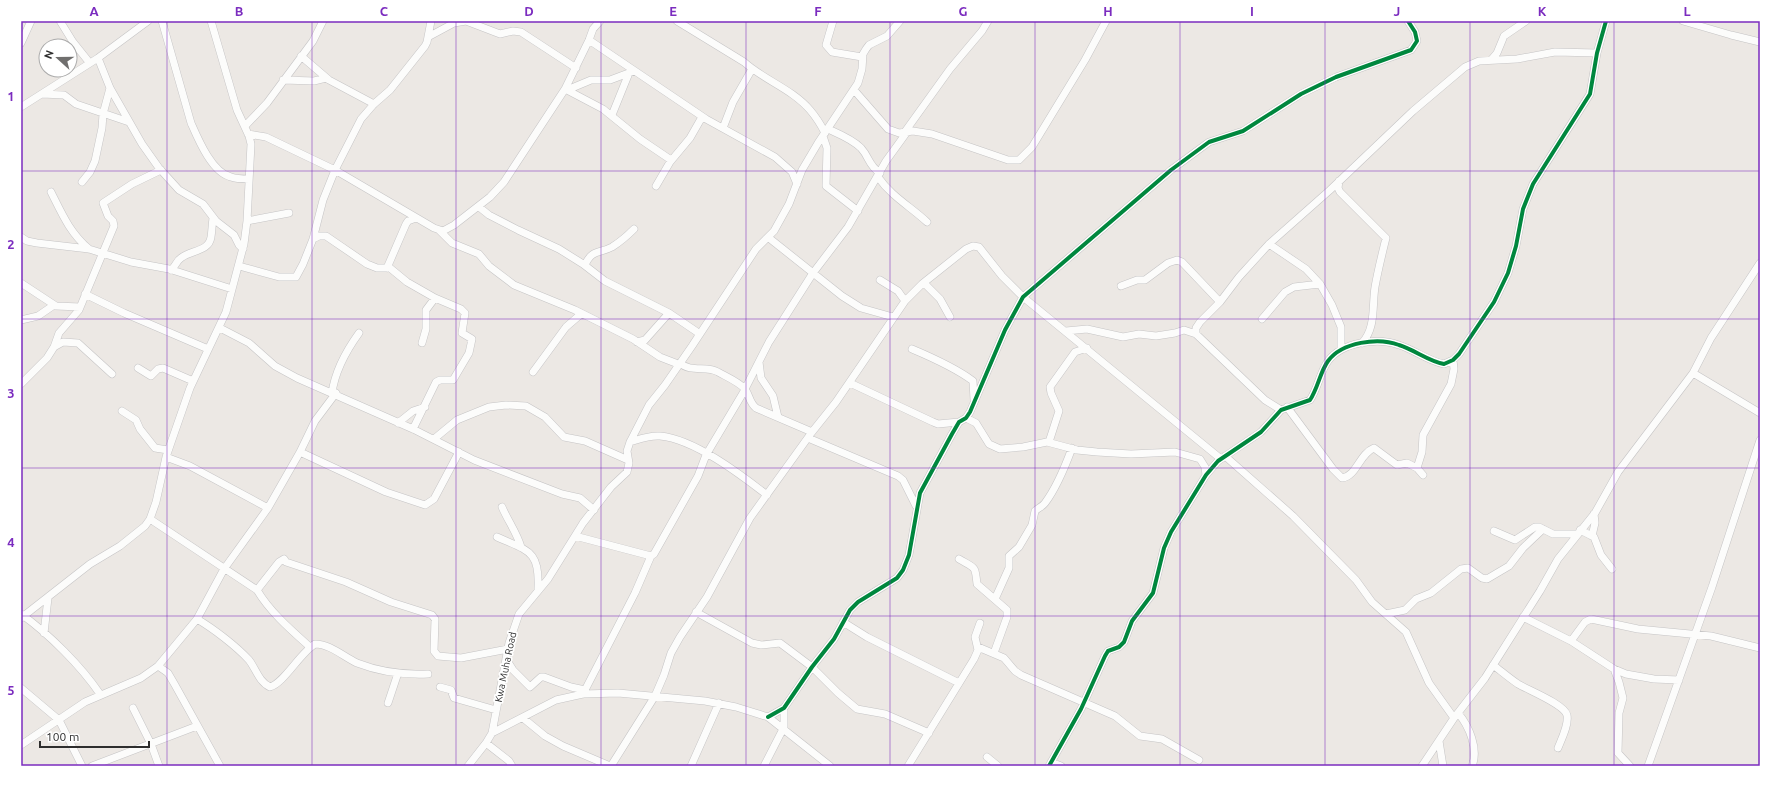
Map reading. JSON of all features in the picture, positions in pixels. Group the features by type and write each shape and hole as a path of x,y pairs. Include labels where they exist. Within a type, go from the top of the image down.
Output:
{"street":[{"path":"21,43 31,21"},
{"path":"60,21 73,42 89,62"},
{"path":"133,31 141,21"},
{"path":"21,106 42,94 89,62 98,58 148,21"},
{"path":"162,21 191,123 202,146 220,172 231,178 249,179"},
{"path":"100,694 78,666 44,634 22,616 48,598 90,564 120,546 145,526 150,518 156,502 167,454 193,381 220,328 239,266 247,221 251,144 233,96 211,21"},
{"path":"239,266 279,277 296,277 313,239 323,200 335,170 361,119 374,104 390,90 425,46 430,21"},
{"path":"428,37 454,23 466,21 500,34 513,31 521,32 576,68"},
{"path":"439,230 449,229 479,207 504,182 566,89 590,40 594,25 600,21"},
{"path":"677,21 744,62 806,106 818,119 825,133 827,148 826,186 858,211"},
{"path":"833,21 826,45 828,49 832,52 862,57"},
{"path":"630,442 649,405 665,385 700,334 756,249 769,238 789,204 802,170 854,90 861,76 862,57 869,45 887,36 900,21"},
{"path":"492,733 556,700 584,692 635,593 651,556 698,476 706,455 769,342 813,274 858,211 886,161 950,69 982,31 988,21"},
{"path":"854,90 888,129 932,134 1008,160 1019,160 1032,147 1106,21"},
{"path":"850,383 938,424 959,422 966,418 1005,330 1023,297 1171,170 1209,142 1243,131 1285,103 1336,77 1411,50 1417,41 1415,32 1408,21"},
{"path":"1491,60 1498,53 1504,36 1526,21"},
{"path":"1061,766 1050,764 1084,702 1108,651 1119,647 1124,642 1132,621 1153,593 1164,548 1171,532 1206,475 1221,459 1261,432 1284,409 1310,400 1328,361 1341,349 1362,343 1373,342 1397,344 1444,364 1453,360 1459,354 1494,302 1504,281 1516,246 1526,200 1542,170 1587,101 1592,87 1597,53 1606,21"},
{"path":"1683,21 1760,42"},
{"path":"245,126 267,103 313,41 322,22"},
{"path":"590,40 632,72 702,117 775,157 789,168 797,184"},
{"path":"1196,334 1196,328 1200,322 1220,302 1239,277 1269,244 1339,181 1413,111 1465,67 1479,61 1517,59 1555,52 1597,53"},
{"path":"301,56 326,78 374,104"},
{"path":"98,58 110,88 142,144 160,170 179,190 203,204 213,218 234,235 242,249"},
{"path":"723,128 733,102 752,69"},
{"path":"566,89 591,80 610,80 632,72"},
{"path":"612,115 632,72"},
{"path":"283,80 314,81 326,78"},
{"path":"82,182 90,172 95,162 102,128 103,114 110,88"},
{"path":"566,89 612,115 640,139 671,160"},
{"path":"42,94 64,95 76,104 129,122"},
{"path":"656,186 671,160 690,138 702,117"},
{"path":"825,133 860,147 866,154 870,166 879,175 885,187 927,222"},
{"path":"248,134 266,137 335,170 379,194 416,218 439,230 452,243 480,254 489,266 514,285 581,314 637,342 649,351 679,364 692,368 717,371 744,389 753,405 810,435 898,476 903,480 916,506"},
{"path":"789,168 802,170"},
{"path":"21,384 43,363 54,347 59,333 80,307 114,226 113,221 108,216 103,203 132,184 160,170"},
{"path":"1339,181 1338,188 1340,192 1386,238 1381,255 1374,296 1374,311 1370,332 1362,343"},
{"path":"52,192 68,227 78,240 89,249"},
{"path":"479,207 489,215 559,249 585,265 605,282 669,313 700,334"},
{"path":"247,221 289,213"},
{"path":"171,270 176,266 182,257 201,250 208,244 211,239 213,218"},
{"path":"387,268 406,224 408,221 416,218"},
{"path":"585,265 588,257 596,252 610,248 634,229"},
{"path":"313,239 319,236 326,236 367,264 374,267 387,268 435,298 463,310 466,318 462,333 472,339 473,342 469,353 454,378 450,381 438,380 413,429"},
{"path":"21,237 27,241 37,244 89,249 102,252 132,262 171,270 232,290"},
{"path":"769,238 842,296 861,308 893,317"},
{"path":"1269,244 1306,269 1320,284 1332,305 1341,327 1341,349"},
{"path":"522,718 555,742 611,766 655,696 671,653 707,597 750,518 850,383 905,300 966,249 976,246 983,251 1002,276 1023,297 1221,459 1294,516 1356,580 1372,602 1399,625 1410,637 1429,683 1456,716 1469,729 1473,741 1474,760 1472,766"},
{"path":"1121,286 1137,280 1145,280 1168,263 1177,260 1182,262 1220,302"},
{"path":"1422,766 1493,665 1558,559 1578,532 1594,514 1618,472 1692,373 1711,338 1760,263"},
{"path":"880,280 898,291 905,300"},
{"path":"21,283 54,305 80,307"},
{"path":"924,283 940,299 950,317"},
{"path":"1262,319 1285,292 1294,287 1320,284"},
{"path":"85,294 124,313 208,349"},
{"path":"422,343 426,329 426,310 435,298"},
{"path":"21,320 38,316 54,305"},
{"path":"637,342 645,340 669,313"},
{"path":"533,372 566,327 581,314"},
{"path":"220,328 249,343 275,366 413,429 459,452 521,479 562,494 580,498 594,510"},
{"path":"1066,331 1087,329 1123,337 1139,334 1156,336 1184,330 1196,334 1265,400 1284,409 1342,478 1351,474 1366,452 1374,448 1397,465 1407,464 1417,468 1423,475"},
{"path":"21,745 85,702 100,694 141,678 158,666 197,619 224,569 268,508 300,452 315,421 334,393 334,381 347,350 359,333"},
{"path":"54,347 63,342 78,343 112,374"},
{"path":"1049,442 1059,411 1050,387 1075,352 1086,348"},
{"path":"912,349 962,373 973,381 974,402"},
{"path":"1417,468 1422,452 1423,435 1451,384 1454,369 1453,360"},
{"path":"759,362 761,378 773,396 778,417"},
{"path":"138,368 150,376 158,369 163,368 193,381"},
{"path":"1692,373 1760,413"},
{"path":"434,439 457,420 490,407 506,405 526,406 545,417 564,437 585,441 628,460"},
{"path":"398,423 413,411 425,407"},
{"path":"122,411 136,420 140,429 155,448 268,508"},
{"path":"966,418 976,423 985,439 994,447 1007,449 1049,442 1072,448 1118,454 1175,452 1200,459 1221,459"},
{"path":"768,717 784,708 812,667 834,639 843,622 858,602 886,586 897,578 903,570 909,555 913,536 916,506 920,493 959,422"},
{"path":"630,442 648,436 659,436 694,446 706,455 728,466 767,495"},
{"path":"1648,766 1679,680 1760,440"},
{"name":"Kwa Muha Road","path":"468,766 492,733 508,649 518,614 548,578 576,534 611,487 627,472 627,451 630,442"},
{"path":"995,599 1009,568 1009,556 1019,548 1033,523 1035,511 1044,505 1056,485 1065,468 1072,448"},
{"path":"300,452 386,492 425,505 434,499 459,452"},
{"path":"1200,459 1205,467 1206,475"},
{"path":"502,508 509,523 516,533 521,547"},
{"path":"1592,536 1595,523 1594,514"},
{"path":"150,518 257,590 286,626 310,647"},
{"path":"1494,531 1515,540 1535,527 1553,534 1578,532 1592,536 1601,555 1612,569"},
{"path":"1386,614 1405,610 1416,599 1431,593 1461,568 1468,568 1482,578 1487,578 1509,566 1523,548 1543,529"},
{"path":"576,534 651,556"},
{"path":"497,537 521,547 533,558 538,566 538,590"},
{"path":"959,559 975,569 977,584 1007,610 1007,617 994,653"},
{"path":"257,590 279,562 284,560 286,562 346,582 391,602 432,615 435,619 434,651 438,656 461,658 508,649"},
{"path":"44,634 48,598"},
{"path":"696,612 752,643 761,645 780,643 812,667 838,693 857,709 885,714 929,733"},
{"path":"1523,617 1571,641 1614,669 1626,674 1679,680"},
{"path":"197,619 241,652 250,661 257,675 270,687 278,682 310,647 315,644 321,644 358,663 398,673 428,674"},
{"path":"1571,641 1584,622 1591,619 1638,630 1711,636 1760,648"},
{"path":"843,622 867,637 959,683"},
{"path":"980,623 974,640 978,647 1004,658 1015,671 1021,675 1114,716 1140,736 1162,739 1199,760"},
{"path":"908,766 974,659 978,647"},
{"path":"506,659 530,687 541,677 544,677 584,692 655,696 719,703 768,717 784,727 830,766"},
{"path":"1493,665 1518,684 1555,703 1564,711 1567,716 1558,748"},
{"path":"158,666 168,673 175,684 220,766"},
{"path":"1614,669 1623,698 1619,713 1618,753 1630,766"},
{"path":"388,703 398,673"},
{"path":"440,687 451,690 454,698 496,710"},
{"path":"21,688 59,720 82,766"},
{"path":"691,766 719,703"},
{"path":"133,708 151,744 159,766"},
{"path":"764,766 784,727 784,708"},
{"path":"92,766 197,726"},
{"path":"1439,741 1443,766"},
{"path":"486,743 509,761 512,766"},
{"path":"987,757 998,766"}],"cycle path":[{"path":"768,717 784,708 812,667 834,639 850,610 858,602 897,578 903,570 909,555 920,493 959,422 966,418 970,412 1005,330 1023,297 1171,170 1209,142 1243,131 1301,94 1336,77 1411,50 1417,41 1415,32 1408,21"},
{"path":"1049,766 1081,709 1108,651 1119,647 1124,642 1132,621 1153,593 1164,548 1171,532 1206,475 1218,461 1261,432 1281,410 1310,400 1328,361 1342,349 1351,345 1381,341 1405,347 1438,363 1444,364 1453,360 1459,354 1494,302 1508,273 1516,246 1523,209 1533,184 1590,94 1597,53 1606,21"}]}
